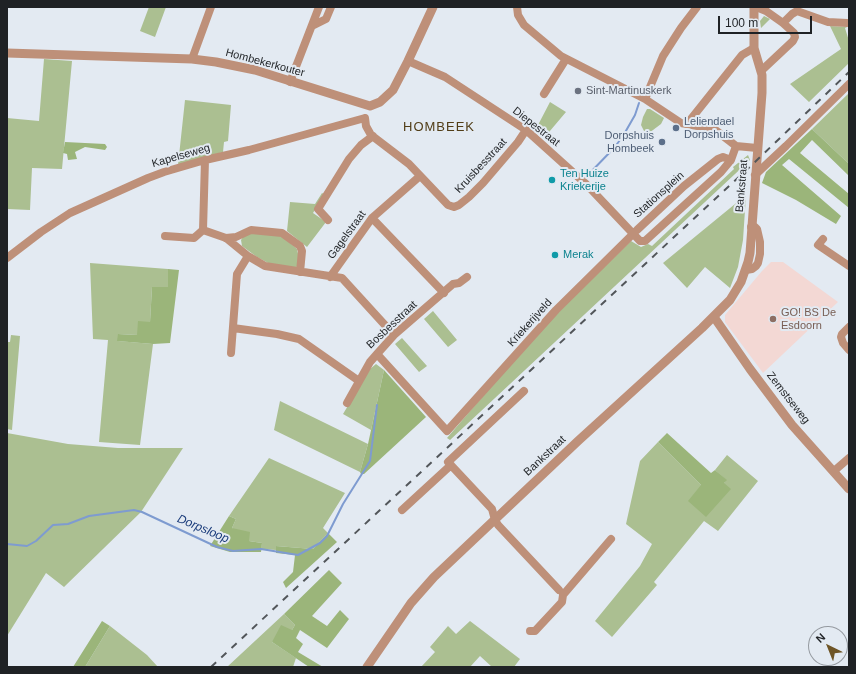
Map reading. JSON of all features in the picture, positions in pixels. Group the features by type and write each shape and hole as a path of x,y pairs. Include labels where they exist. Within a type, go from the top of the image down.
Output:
{"street":[{"path":"192,59 211,7"},
{"path":"290,82 319,7"},
{"path":"312,26 326,19 331,7"},
{"path":"365,118 370,106 380,102 391,92 408,61 433,7"},
{"path":"516,7 518,15 524,25 566,59 645,99 681,123 714,129 736,146 757,148"},
{"path":"645,99 664,56 681,28 697,7"},
{"path":"755,7 766,10 794,33 795,37 761,71"},
{"name":"Bankstraat","path":"367,667 402,615 421,590 494,520 714,317 730,300 741,282 746,270 750,253 762,94 761,71 754,48 755,7"},
{"path":"783,23 797,11 824,22 847,23"},
{"path":"687,124 742,55 754,48"},
{"name":"Hombekerkouter","path":"7,52 192,59 216,62 255,70 370,106"},
{"path":"544,94 566,59"},
{"name":"Diepestraat","path":"408,61 445,77 526,130 586,184 633,234"},
{"path":"755,175 849,84"},
{"name":"Kruisbesstraat","path":"365,118 366,126 373,136 409,164 448,205 454,207 459,205 483,183 518,142 526,130"},
{"name":"Kapelseweg","path":"7,258 41,232 70,213 148,178 205,160 250,150 365,118"},
{"path":"328,220 318,209 349,158 361,145 373,136"},
{"name":"Stationsplein","path":"731,160 723,157 718,159 684,186 633,234 640,241 645,241 721,172 731,160 736,146"},
{"path":"165,236 194,238 203,230 205,160"},
{"name":"Gagelstraat","path":"330,277 372,218 420,176"},
{"path":"372,218 444,293"},
{"path":"203,230 226,238 248,256 265,266 342,278 394,335"},
{"path":"226,238 236,237 251,230 282,233 300,246 302,251 300,272"},
{"name":"Kriekerijveld","path":"377,354 447,431 556,310 633,234"},
{"path":"823,239 818,245 849,266"},
{"path":"231,353 237,274 248,256"},
{"name":"Bosbesstraat","path":"347,403 370,362 394,335 453,284 459,283 467,277"},
{"name":"Zemstseweg","path":"714,317 750,369 792,425 849,489"},
{"path":"849,327 841,337 843,343 849,350"},
{"path":"233,328 277,334 299,339 359,381"},
{"path":"524,392 448,462 492,509 494,520 498,526 559,590"},
{"path":"834,471 849,458"},
{"path":"402,510 450,465"},
{"path":"530,631 535,631 562,602 564,595 611,539"}],"shaded area":[{"name":"GO! BS De Esdoorn","path":"771,262 783,262 838,302 763,373 725,322 725,315"}],"green space":[{"path":"149,7 166,7 155,37 140,31"},
{"path":"764,16 770,19 761,28 760,21"},
{"path":"830,26 847,27 845,28 849,41 849,63 809,102 790,84 841,49"},
{"path":"44,59 72,61 62,169 32,168 30,210 7,209 7,118 39,121"},
{"path":"849,93 849,164 812,129"},
{"path":"185,100 231,105 228,141 224,142 223,152 178,165"},
{"path":"550,102 566,112 544,138 538,131 538,125"},
{"path":"647,109 650,109 664,118 661,124 649,133 645,133 641,125"},
{"path":"812,129 849,164 849,176 812,140 800,153 849,194 849,208 789,159 782,165 841,216 836,224 796,200 762,183 766,172"},
{"path":"65,142 105,144 107,147 105,150 85,147 75,152 77,159 68,160 67,154 63,153"},
{"path":"748,155 750,160 450,440 447,438 525,347 568,302 631,241 641,247 648,244 652,246 734,169 733,167"},
{"path":"322,193 324,194 313,213 326,222 307,247 287,231 290,202 315,204"},
{"path":"746,195 743,240 738,267 730,288 705,267 687,288 663,263"},
{"path":"251,232 281,235 297,249 299,258 298,266 294,268 272,265 257,257 242,246 241,240"},
{"path":"90,263 168,269 168,287 152,287 150,322 137,335 118,334 118,341 153,344 140,445 99,442 108,340 93,339"},
{"path":"168,269 179,270 170,343 153,344 117,341 118,334 137,335 138,321 150,322 152,287 168,287"},
{"path":"433,311 457,340 448,347 424,319"},
{"path":"11,335 20,336 12,430 7,429 7,342 10,342"},
{"path":"402,338 427,366 419,372 395,344"},
{"path":"376,364 384,370 371,430 343,414 370,369"},
{"path":"384,370 426,417 364,474 361,474 360,472 368,444"},
{"path":"280,401 368,444 360,472 274,430"},
{"path":"7,433 68,444 118,448 183,448 141,512 64,587 46,573 7,636"},
{"path":"667,433 711,473 715,470 727,480 724,483 731,489 706,517 688,501 701,485 658,442"},
{"path":"658,442 701,485 724,483 726,480 715,470 727,455 758,481 718,531 704,521 654,582 657,585 612,637 595,621 640,566 652,544 626,524 640,461"},
{"path":"269,458 345,493 323,528 328,533 313,549 276,546 276,550 261,549 262,543 249,541 232,528 236,519 229,516"},
{"path":"229,516 236,519 232,528 250,532 249,541 262,543 261,552 230,552 210,546"},
{"path":"328,533 337,542 286,588 283,582 293,572 295,555 276,553 276,546 313,549"},
{"path":"329,570 342,583 312,616 327,626 340,610 349,619 327,648 300,630 296,638 303,644 298,652 323,667 309,667 272,642 281,625 292,630 295,625 284,614"},
{"path":"284,614 295,625 292,630 272,642 296,658 293,667 227,667"},
{"path":"102,621 110,626 85,667 73,667"},
{"path":"470,621 520,659 514,667 492,667 480,656 470,667 421,667 435,652 430,647 448,626 456,634"},
{"path":"110,626 147,655 158,667 85,667"}],"waterway":[{"name":"Dorpsloop","path":"585,178 614,148 623,136 635,115 639,103"},
{"name":"Dorpsloop","path":"7,544 27,546 36,541 53,525 68,524 89,516 134,510 142,512 217,547 233,551 261,549 298,555 320,543 327,536 343,504 370,461 377,405"}],"railway":[{"path":"211,667 756,161 849,72"}],"place":[{"name":"Sint-Martinuskerk","path":"578,91"},
{"name":"Leliendael Dorpshuis","path":"676,128"},
{"name":"Dorpshuis Hombeek","path":"662,142"},
{"name":"Ten Huize Kriekerije","path":"552,180"},
{"name":"Merak","path":"555,255"},
{"name":"GO! BS De Esdoorn","path":"773,319"}],"district":[{"name":"HOMBEEK","path":"439,127"}]}
